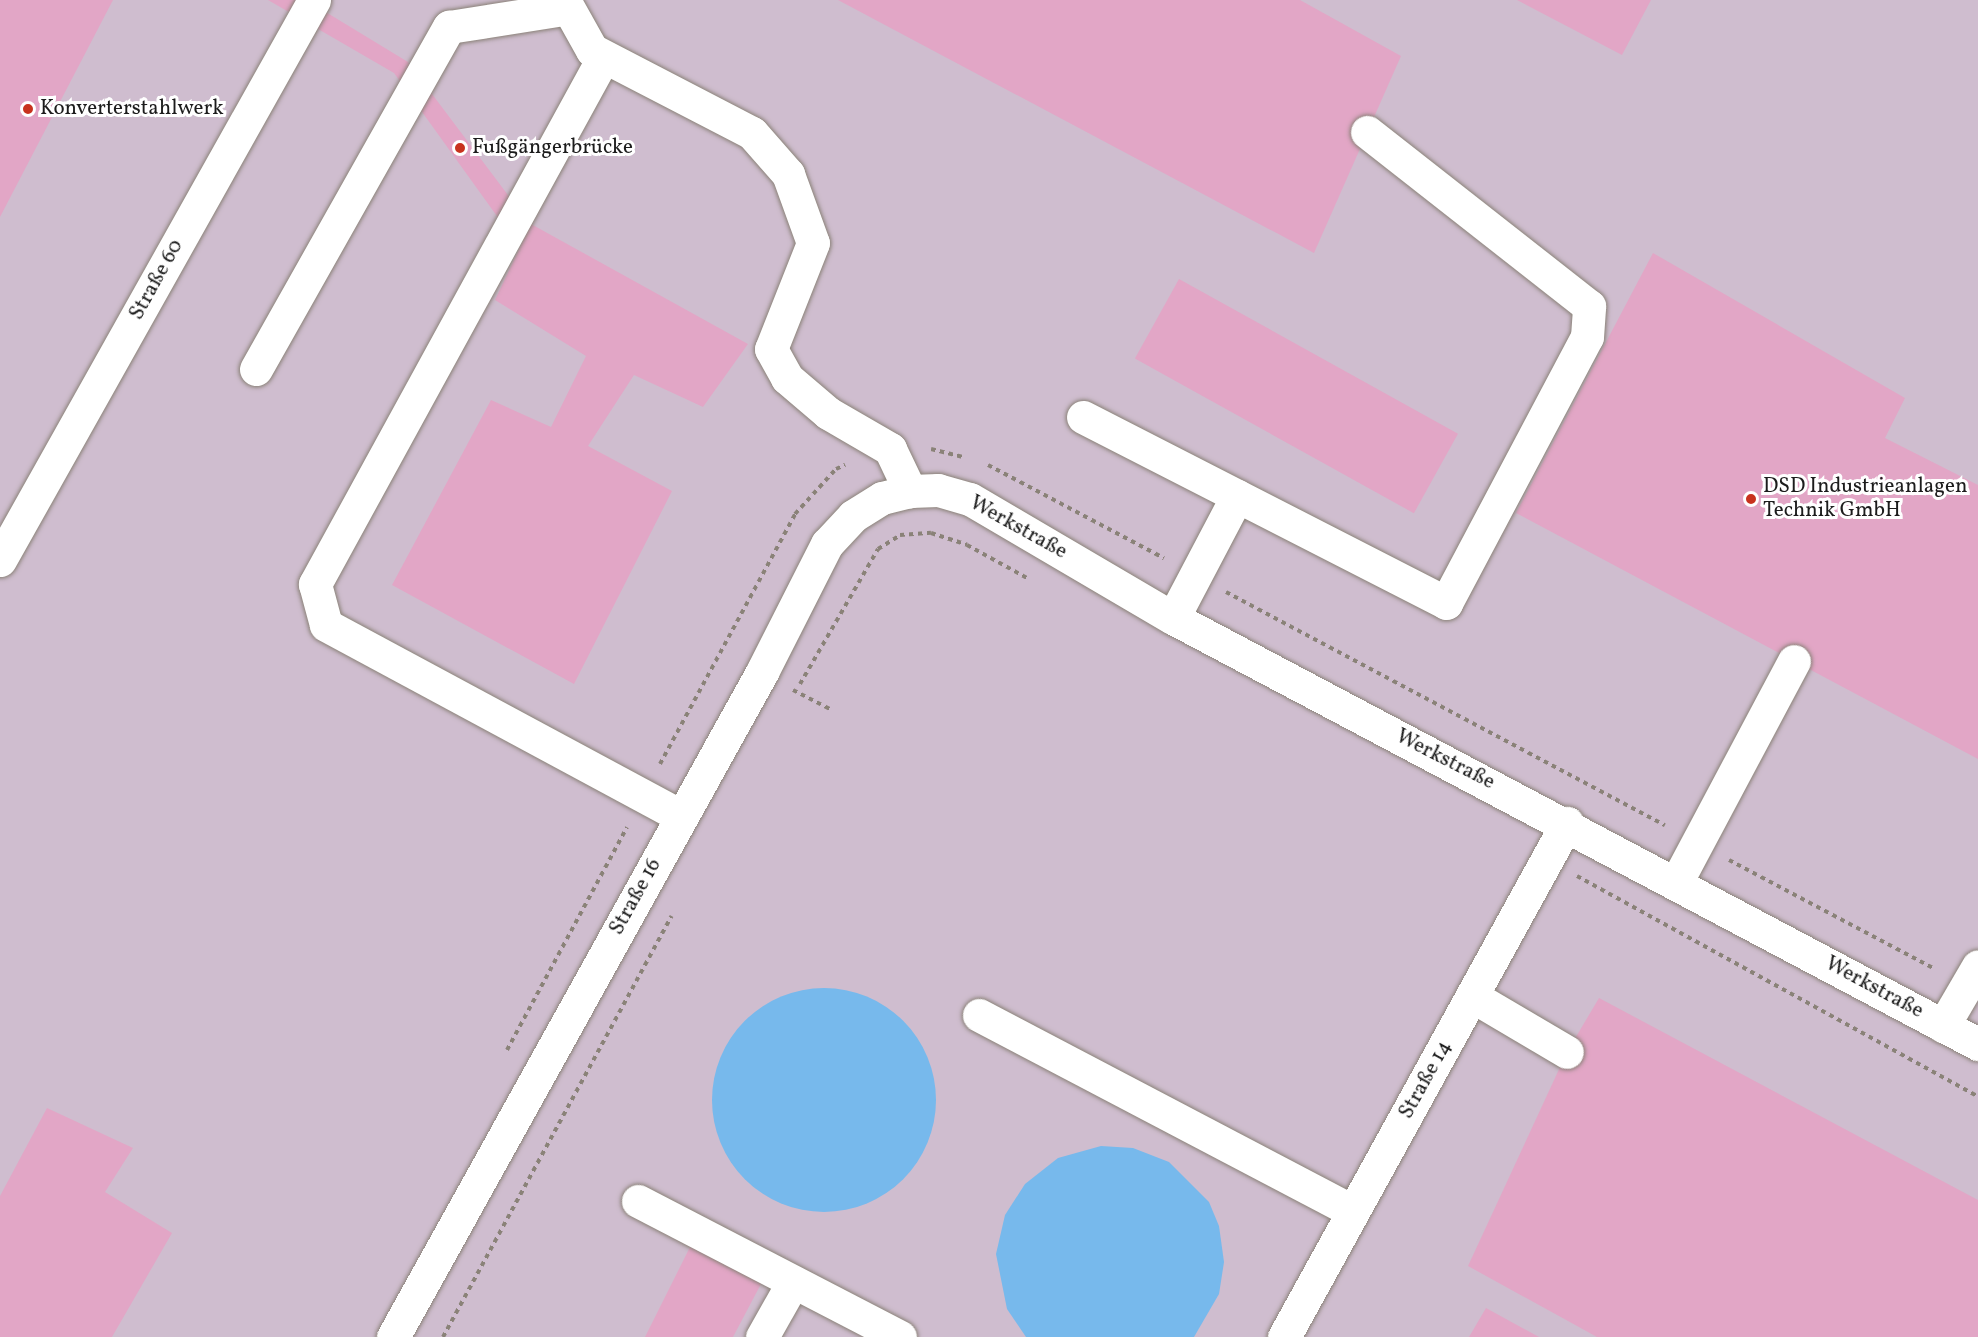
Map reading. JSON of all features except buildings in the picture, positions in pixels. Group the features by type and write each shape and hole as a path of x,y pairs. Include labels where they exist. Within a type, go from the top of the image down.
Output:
{"street":[{"name":"Straße 60","path":"0,560 314,0"},
{"path":"256,369 449,27 564,4 603,58 752,133 788,174 813,243 771,349 787,378 828,413 890,449 910,491"},
{"path":"603,58 315,584 326,625 681,816"},
{"path":"1083,417 1446,603 1587,337 1589,306 1367,132"},
{"name":"Werkstraße","path":"910,491 938,490 970,499 1173,618 1567,822 1978,1044"},
{"name":"Straße 16","path":"393,1337 681,816 827,544 853,516 882,498 910,491"},
{"path":"1173,618 1237,496"},
{"path":"1677,881 1794,661"},
{"name":"Straße 14","path":"1284,1337 1567,822"},
{"path":"1943,1026 1973,976"},
{"path":"1472,996 1567,1052"},
{"path":"979,1016 1353,1211"},
{"path":"638,1202 900,1337"},
{"path":"762,1337 793,1282"}],"path":[{"path":"506,1053 795,514 836,469 890,449 940,449 997,468 1697,843 1973,976"},
{"path":"790,701 878,549 900,535 931,533 958,542 1030,580"},
{"path":"1546,860 1978,1096"},
{"path":"443,1337 676,907"}],"shaded area":[{"path":"0,0 1978,0 1978,1337 0,1337"}],"water":[{"path":"813,988 835,988 867,996 877,1001 895,1013 911,1029 928,1057 934,1078 936,1100 934,1122 928,1143 911,1171 895,1187 867,1204 835,1212 813,1212 781,1204 771,1199 753,1187 737,1171 720,1143 712,1111 712,1089 720,1057 725,1047 737,1029 753,1013 781,996"},
{"path":"1101,1146 1133,1148 1169,1162 1209,1202 1219,1226 1224,1262 1219,1294 1194,1337 1026,1337 1007,1309 996,1254 1005,1215 1025,1184 1058,1158"}],"place":[{"name":"Konverterstahlwerk","path":"28,109"},
{"name":"Fußgängerbrücke","path":"460,148"},
{"name":"DSD Industrieanlagen Technik GmbH","path":"1751,499"}]}
